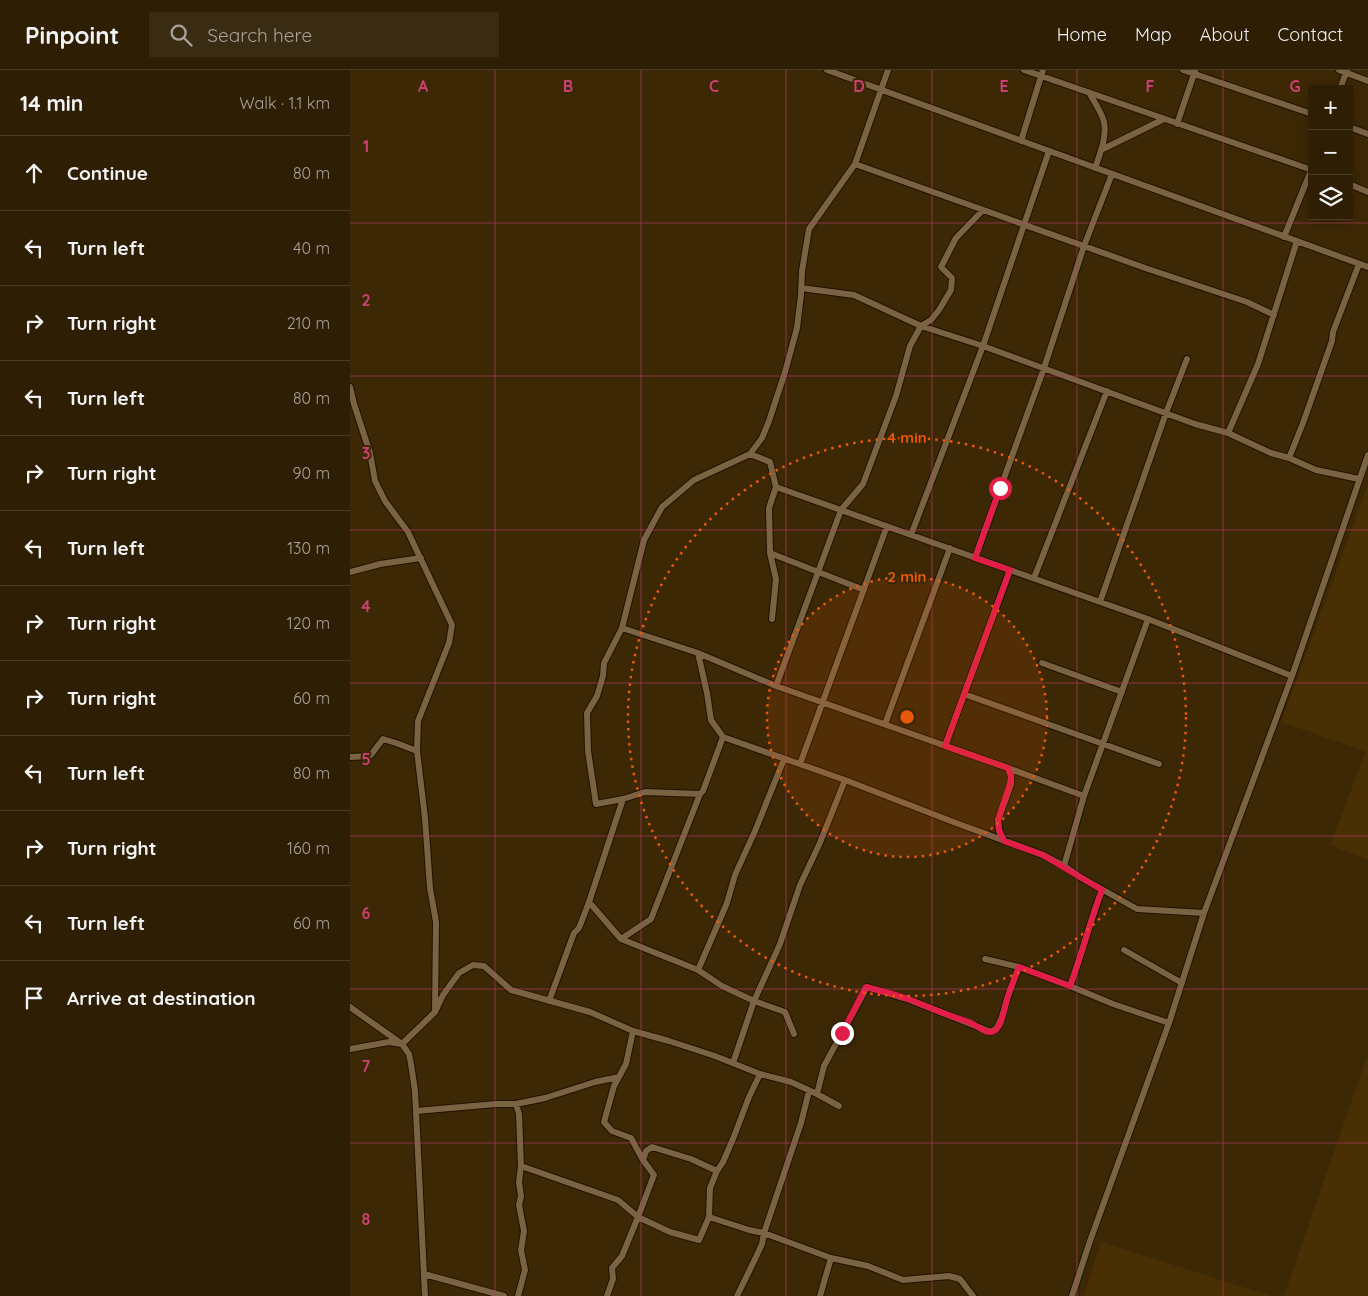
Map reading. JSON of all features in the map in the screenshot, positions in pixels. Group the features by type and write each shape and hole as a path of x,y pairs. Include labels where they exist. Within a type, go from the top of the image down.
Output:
{"street":[{"path":"827,70 1368,267"},
{"path":"700,794 645,792 623,799 596,804 588,751 587,713 597,696 603,676 604,663 622,628 644,540 662,507 694,480 750,454 762,438 785,372 797,328 802,271 809,229 855,164 888,70"},
{"path":"1024,70 1042,73 1090,94 1308,168"},
{"path":"1183,70 1195,72 1308,113"},
{"path":"1341,85 1344,71 1368,81"},
{"path":"1177,124 1195,72"},
{"path":"1021,141 1042,73"},
{"path":"1090,94 1104,121 1101,150 1095,168"},
{"path":"1101,150 1164,120"},
{"path":"1353,128 1368,134"},
{"path":"911,535 983,346 1049,151"},
{"path":"855,164 1023,225 1247,302 1274,314"},
{"path":"975,558 1044,368 1084,246 1112,174"},
{"path":"1284,237 1309,175"},
{"path":"1353,186 1368,192"},
{"path":"776,686 841,510 864,484 896,396 910,346 921,326 931,320 951,290 952,278 941,267 956,238 983,210"},
{"path":"1228,433 1258,364 1297,242"},
{"path":"1289,458 1359,264"},
{"path":"801,288 854,296 921,326 983,346 1166,413 1228,433 1271,453 1289,458 1316,470 1359,479"},
{"path":"1100,602 1166,413 1187,359"},
{"path":"350,387 353,411 370,454 375,481 385,501 408,532 452,625 447,650 418,721 417,751 425,818 430,888 436,922 435,1012"},
{"path":"1034,578 1107,391"},
{"path":"750,454 770,462 776,487 769,508 770,553 776,579 772,619"},
{"path":"1072,1296 1169,1023 1204,913 1292,676 1368,455"},
{"path":"776,487 1148,619 1292,676"},
{"path":"800,764 887,526"},
{"path":"885,724 950,548"},
{"path":"770,553 864,590"},
{"path":"350,572 380,564 420,558"},
{"path":"945,746 1010,570"},
{"path":"1064,866 1084,796 1148,619"},
{"path":"622,628 698,652 776,686 1084,796"},
{"path":"698,652 708,693 711,720 723,737 845,780 1043,855 1137,909 1204,913"},
{"path":"1042,663 1122,692"},
{"path":"964,694 1158,764"},
{"path":"620,939 651,918 723,737"},
{"path":"350,757 370,756 383,739 417,751"},
{"path":"698,970 727,902 735,875 784,759"},
{"path":"1004,841 999,830 998,820 1010,784 1011,776 1008,768"},
{"path":"733,1063 754,1001 780,944 800,885 819,845 845,780"},
{"path":"549,1001 574,933 579,928 623,799"},
{"path":"1070,986 1102,890"},
{"path":"588,902 620,939 698,970 722,986 754,1001 785,1012 794,1034"},
{"path":"1124,950 1182,983"},
{"path":"985,958 1019,967 1112,1004 1169,1023"},
{"path":"402,1044 435,1012 443,995 458,973 473,965 484,966 511,990 590,1012 633,1031 669,1041 760,1074 791,1082 839,1106"},
{"path":"817,1094 824,1066 866,987 910,1000 991,1032 998,1028 1019,967"},
{"path":"350,1007 402,1044 409,1054 412,1064 425,1296"},
{"path":"607,1296 613,1279 612,1268 622,1256 654,1175 631,1138 612,1131 604,1122 614,1086 626,1064 633,1031"},
{"path":"350,1050 389,1042 402,1044"},
{"path":"521,1166 618,1200 638,1217 670,1232 699,1240 710,1217 710,1188 717,1170 734,1139 749,1097 760,1074"},
{"path":"416,1111 516,1104 545,1098 595,1082 619,1077"},
{"path":"737,1296 762,1244 801,1123 809,1091"},
{"path":"516,1104 519,1114 521,1166 519,1182 521,1196 519,1205 524,1231 521,1250 526,1270 518,1296"},
{"path":"643,1160 646,1151 652,1147 717,1170"},
{"path":"710,1217 764,1233 831,1258 868,1266 903,1280 949,1276 960,1279 973,1296"},
{"path":"820,1296 831,1258"},
{"path":"424,1274 504,1296"}],"shaded area":[{"path":"1368,485 1368,860 1330,845 1366,751 1281,722"},
{"path":"1368,1054 1368,1296 1284,1296"},
{"path":"1101,1242 1271,1296 1084,1296"}],"route":[{"path":"842,1033 866,987 910,1000 973,1024 986,1031 994,1031 998,1028 1019,967 1070,986 1102,890 1043,855 1004,841 999,830 998,820 1010,784 1011,776 1008,768 945,746 1010,570 975,558 1000,488"}]}
